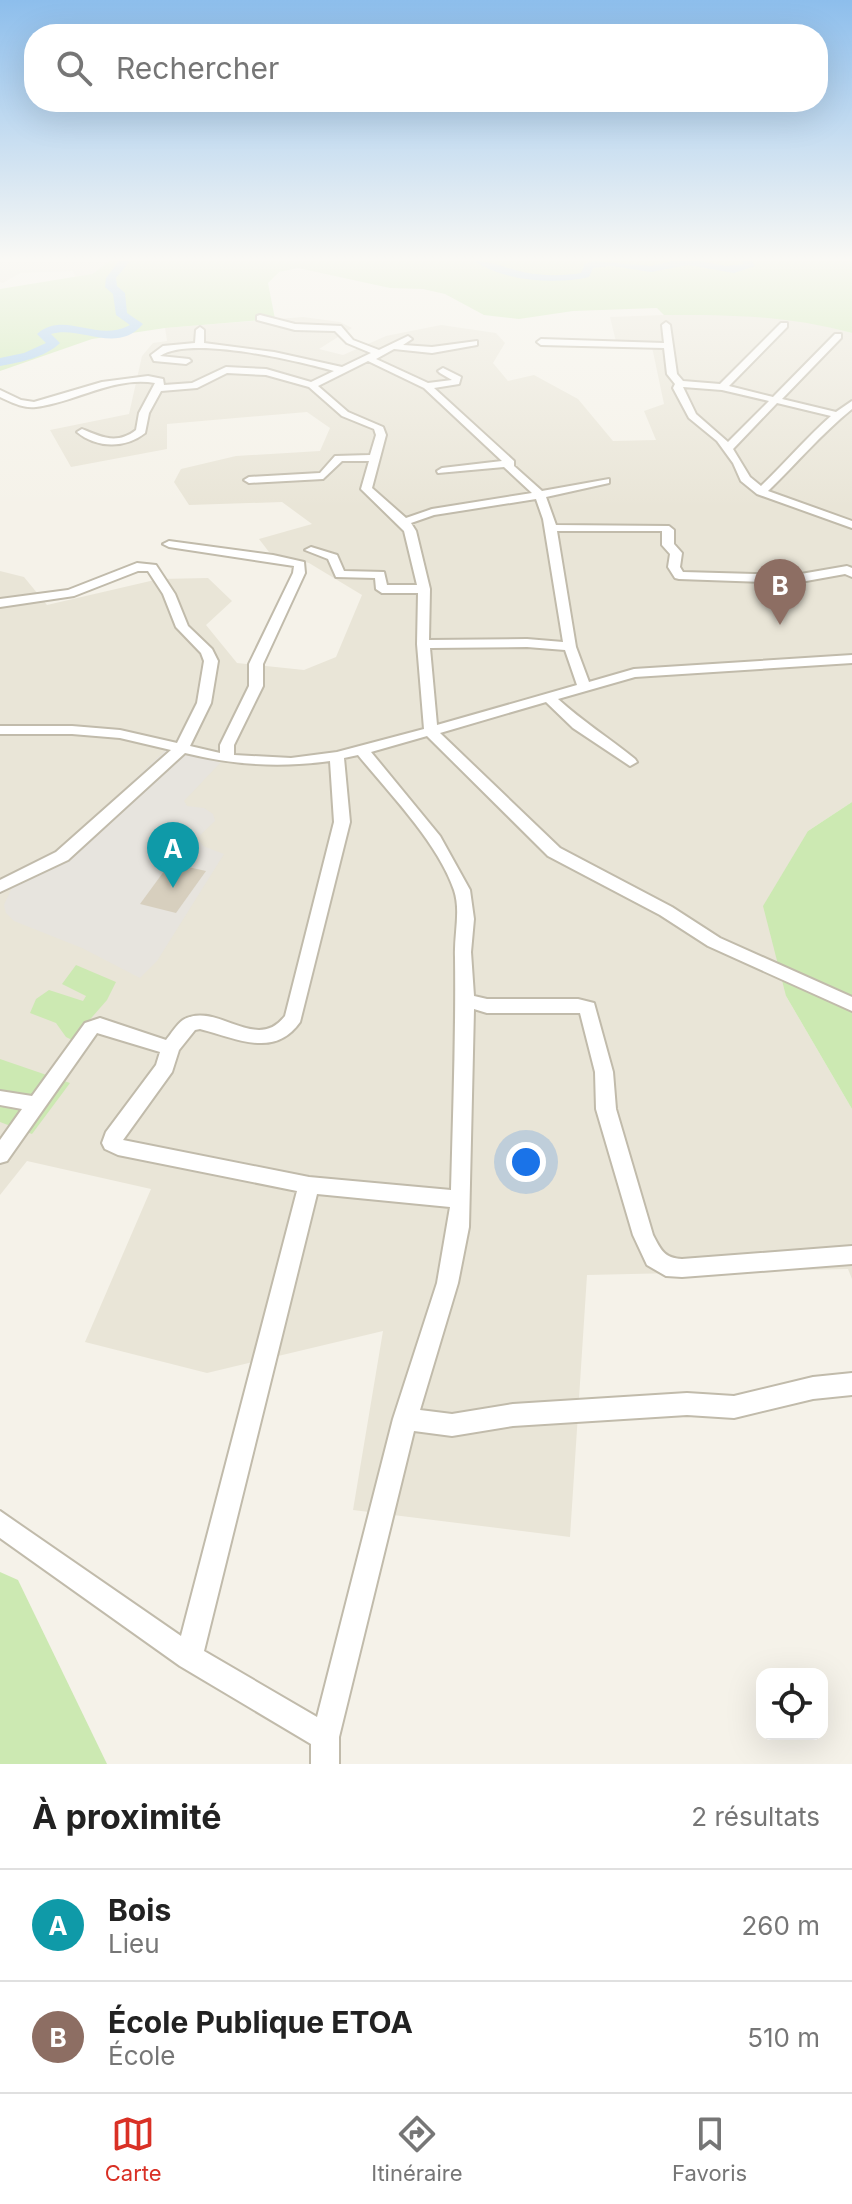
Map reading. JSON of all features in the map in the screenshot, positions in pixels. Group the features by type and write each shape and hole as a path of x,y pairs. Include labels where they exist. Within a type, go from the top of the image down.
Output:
{"street":[{"path":"352,343 376,355"},
{"path":"312,385 401,343"},
{"path":"395,347 432,350 472,343"},
{"path":"584,343 670,346 672,374 680,384 679,391 692,416 729,447 745,479 761,492 852,525"},
{"path":"722,387 766,343"},
{"path":"729,447 831,343"},
{"path":"186,361 164,361 155,355 157,350 167,345 199,346 277,354 341,370"},
{"path":"376,355 372,360 427,386 540,495 550,528 570,647 584,686"},
{"path":"158,388 194,386 219,371 266,372 312,385 345,414 376,425 381,435 366,489 410,531 424,589 423,644 431,732 554,852 666,911 714,942 852,1004"},
{"path":"427,386 456,382 458,379 443,371"},
{"path":"0,393 18,402 34,405 102,385 148,379 160,381 144,413 138,435 119,441 97,442 82,432"},
{"path":"680,384 722,387 838,415"},
{"path":"761,492 805,444 852,404"},
{"path":"249,480 318,477 329,473 339,458 375,458"},
{"path":"442,471 510,463"},
{"path":"404,522 432,512 605,481"},
{"path":"550,528 665,528 668,530 668,545 676,553 674,567 679,575 795,579 847,570 852,573"},
{"path":"169,544 300,564 299,573 256,664 256,686 227,745 227,759"},
{"path":"311,550 333,557 340,574 380,575 382,589 424,589"},
{"path":"0,603 70,593 121,572 144,566 152,568 169,594 182,627 207,652 211,661 204,703 181,749 62,856 0,887"},
{"path":"423,644 527,643 570,647"},
{"path":"0,730 120,734 227,759 291,762 362,750 584,686 651,671 852,659"},
{"path":"548,697 578,725 630,762"},
{"path":"0,1523 325,1751 405,1419 446,1284 460,1221 461,1199 463,952 466,919 462,890 435,840 362,750"},
{"path":"337,756 342,822 294,1017 276,1037 265,1038 195,1022 170,1048 165,1067 112,1143 118,1147 309,1185 461,1199"},
{"path":"465,1001 487,1006 588,1008 604,1072 606,1109 643,1235 654,1258 666,1267 852,1255"},
{"path":"0,1155 91,1028 100,1025 170,1048"},
{"path":"0,1098 36,1104"},
{"path":"189,1657 309,1185"},
{"path":"405,1419 452,1425 545,1413 687,1404 734,1407 813,1388 852,1384"}],"shaded area":[{"path":"153,343 328,343 319,349 343,355 369,343 505,343 493,363 508,381 534,375 578,399 613,441 656,440 644,411 664,404 652,347 617,346 616,343 852,343 852,802 808,831 786,996 852,1109 852,1279 848,1269 587,1275 570,1537 353,1510 383,1331 207,1373 85,1342 151,1189 27,1161 0,1195 0,571 24,577 47,605 159,579 208,578 232,601 206,625 237,663 304,670 336,657 362,595 309,563 269,552 259,539 312,524 282,502 189,505 174,482 181,469 236,456 320,451 330,428 307,412 167,424 167,449 71,467 50,430 129,414 142,356"},
{"path":"167,749 221,762 184,801 187,806 204,808 213,814 215,821 197,838 203,846 224,854 157,961 140,978 82,948 14,921 6,913 4,905 14,883 61,848"}],"green space":[{"path":"0,343 80,343 0,371"},
{"path":"852,802 852,1109 786,996 763,906 808,831"},
{"path":"76,965 116,982 107,1000 72,1040 56,1023 30,1013 36,999 49,990 83,1001 86,996 62,984"},
{"path":"0,1059 70,1083 32,1134 0,1122"},
{"path":"0,1572 18,1580 107,1764 0,1764"}],"building":[{"path":"170,863 206,871 176,913 140,904"}],"waterway":[{"path":"0,362 28,356 54,343"}],"place":[{"name":"École Publique ETOA","path":"780,625"},
{"name":"Bois","path":"173,888"}]}
